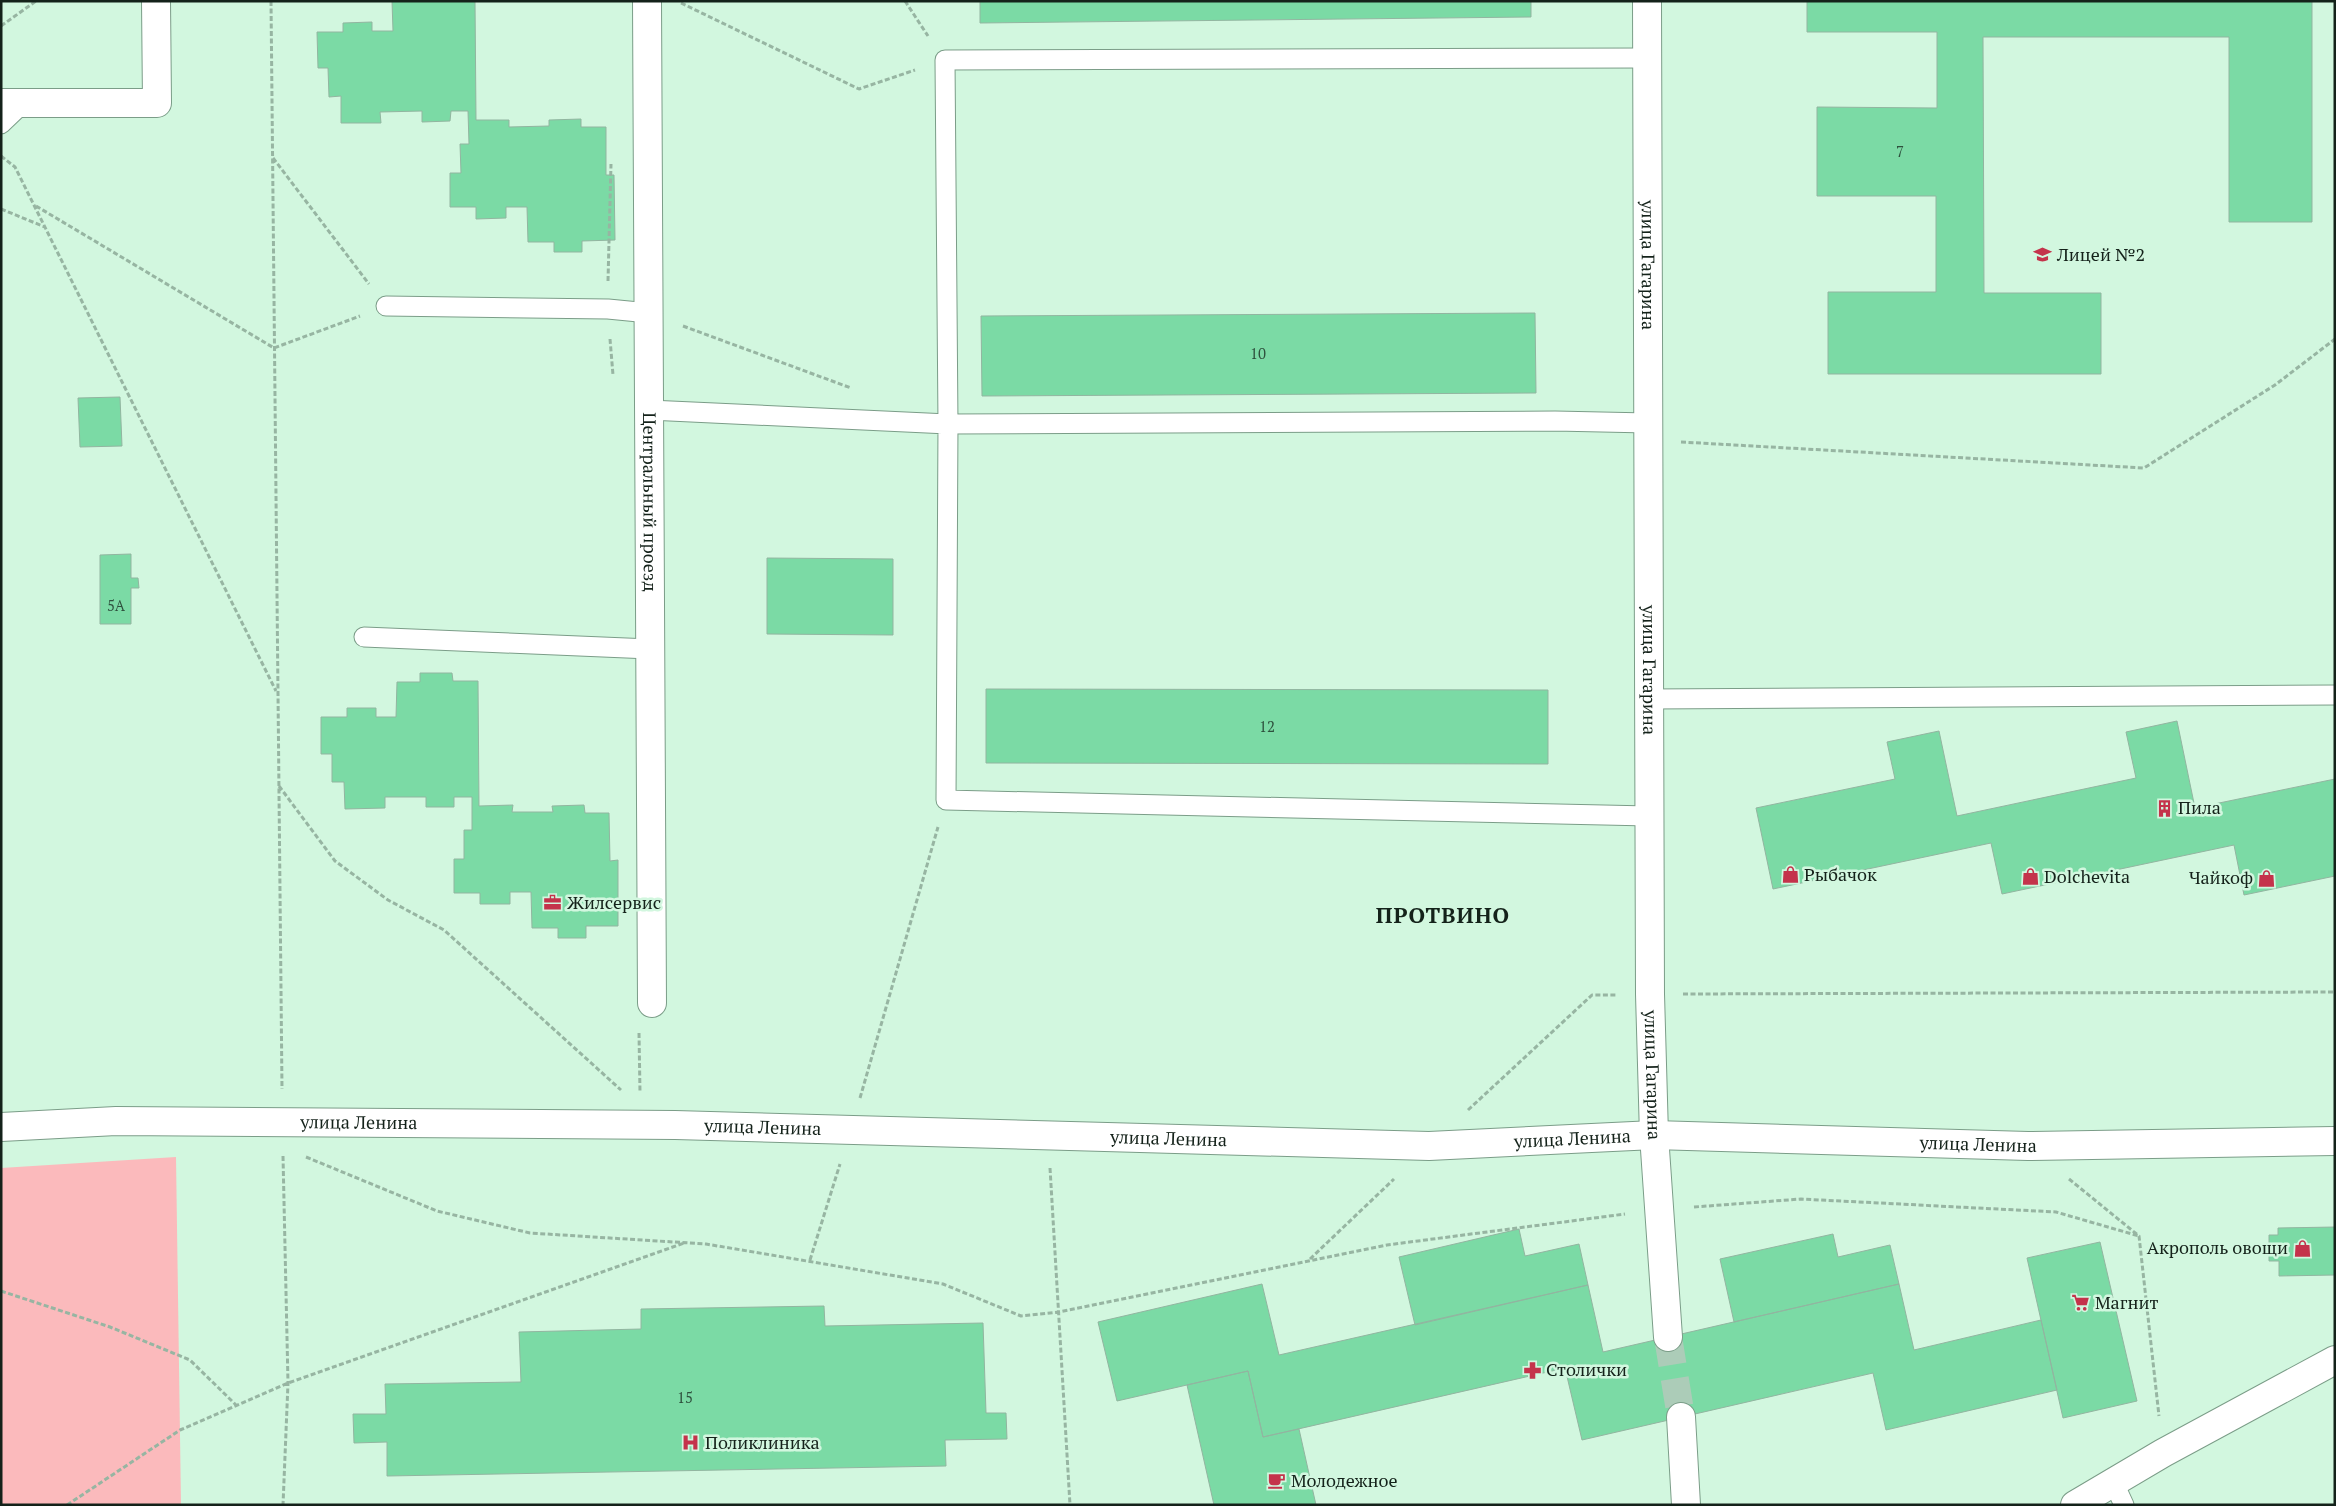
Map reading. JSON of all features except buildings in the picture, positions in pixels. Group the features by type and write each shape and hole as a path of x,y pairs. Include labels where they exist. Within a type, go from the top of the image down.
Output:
{"street":[{"path":"12,103 157,102 156,1"},
{"name":"Центральный проезд","path":"647,1 652,1003"},
{"name":"улица Гагарина","path":"1647,1 1650,994 1654,1135 1668,1337"},
{"name":"улица Ленина","path":"1,1127 116,1121 282,1135 674,1125 1429,1146 1654,1135 2028,1146 2335,1141"},
{"path":"2075,1505 2118,1493 2163,1453 2335,1360"},
{"path":"1681,1417 1686,1505"}],"lane":[{"path":"1648,58 945,60 948,424 946,800 1649,816"},
{"path":"1,124 12,103"},
{"path":"386,306 608,309 649,313"},
{"path":"649,410 948,424 1556,421 1648,432"},
{"path":"364,637 650,649"},
{"path":"1649,699 2335,695"}],"path":[{"path":"1,26 36,1"},
{"path":"270,1 282,1135 288,1383 284,1505"},
{"path":"678,1 859,89 945,60 905,1"},
{"path":"1,156 16,167 278,694"},
{"path":"272,157 386,306 274,348"},
{"path":"35,206 274,348"},
{"path":"1,209 46,227"},
{"path":"649,313 854,389"},
{"path":"1648,432 2144,468 2275,385 2335,339"},
{"path":"278,785 335,861 388,900 444,930 625,1094"},
{"path":"810,1261 946,800"},
{"path":"1592,995 2335,992"},
{"path":"282,1135 437,1211 530,1233 706,1244 943,1284 1021,1316 1058,1312 1387,1246 1660,1209 1801,1198 2056,1212 2139,1236"},
{"path":"1048,1135 1070,1505"},
{"path":"2028,1146 2139,1236 2163,1453"},
{"path":"67,1505 180,1430 288,1383 686,1242"},
{"path":"1,1291 110,1327 190,1360 237,1406"}],"shaded area":[{"path":"176,1157 181,1505 1,1505 1,1168"}],"tunnel":[{"path":"1668,1337 1681,1417"}],"place":[{"name":"Лицей №2","path":"2043,255"},
{"name":"Пила","path":"2164,808"},
{"name":"Рыбачок","path":"1790,875"},
{"name":"Dolchevita","path":"2030,877"},
{"name":"Чайкоф","path":"2267,878"},
{"name":"Жилсервис","path":"553,903"},
{"name":"Акрополь овощи","path":"2302,1248"},
{"name":"Магнит","path":"2081,1303"},
{"name":"Столички","path":"1532,1370"},
{"name":"Поликлиника","path":"691,1443"},
{"name":"Молодежное","path":"1277,1481"}],"district":[{"name":"ПРОТВИНО","path":"1443,915"}]}
